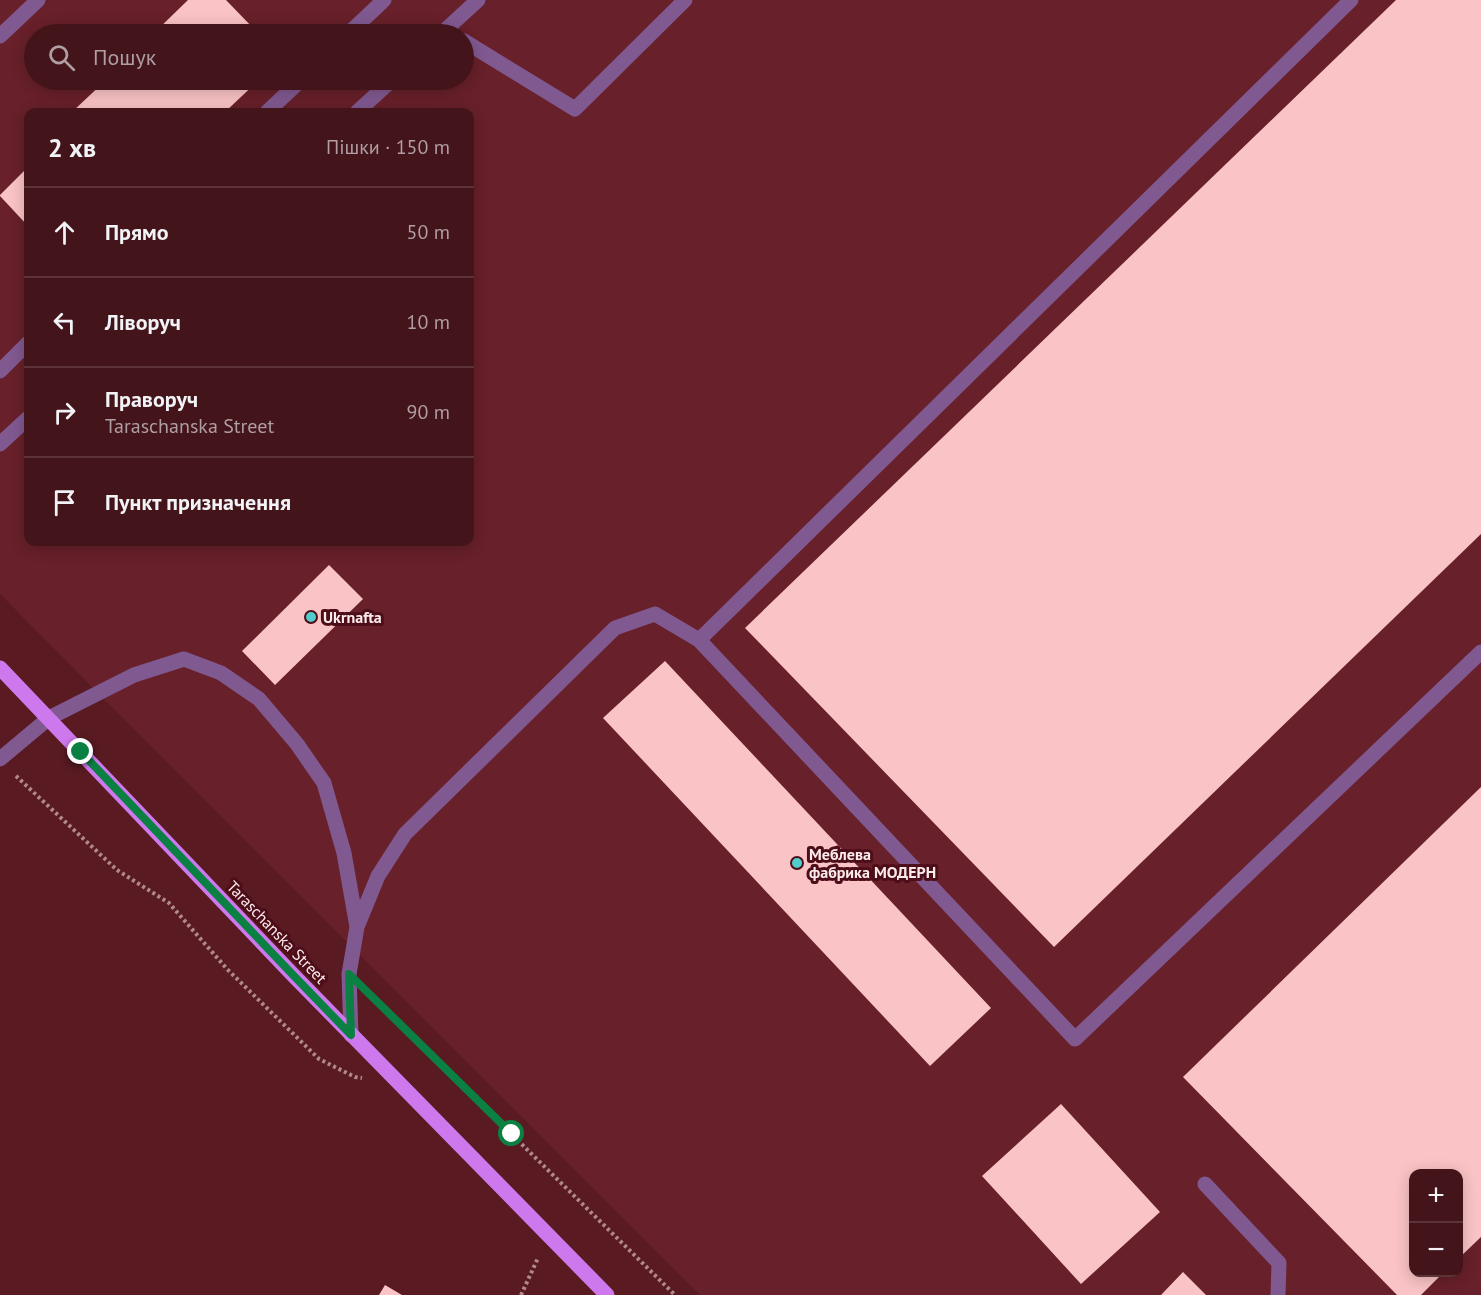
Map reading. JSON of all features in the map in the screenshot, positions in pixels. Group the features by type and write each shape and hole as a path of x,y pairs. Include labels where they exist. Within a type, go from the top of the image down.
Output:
{"main road":[{"name":"Taraschanska Street","path":"0,668 351,1035 607,1295"}],"street":[{"path":"0,36 38,0"},
{"path":"359,24 384,0"},
{"path":"455,24 478,0"},
{"path":"474,47 575,109 685,0"},
{"path":"699,640 1351,0"},
{"path":"271,108 290,90"},
{"path":"361,108 381,90"},
{"path":"0,371 24,347"},
{"path":"0,444 24,422"},
{"path":"351,1035 349,974 357,927 378,876 405,834 615,628 655,614 699,640 1075,1039 1481,652"},
{"path":"4,764 49,718 134,675 184,659 221,673 259,699 297,744 324,783 344,853 357,927"},
{"path":"1205,1184 1279,1263 1278,1295"}],"path":[{"path":"4,764 117,870 170,903 227,969 320,1059 355,1077 365,1079"},
{"path":"349,974 675,1295"},
{"path":"521,1295 548,1235"}],"shaded area":[{"path":"0,0 1481,0 1481,1295 700,1295 0,594"}],"building":[{"path":"188,0 226,0 249,24 163,24"},
{"path":"1396,0 1481,0 1481,534 1054,947 745,628"},
{"path":"95,90 248,90 229,108 76,108"},
{"path":"24,171 24,222 0,196"},
{"name":"Ukrnafta","path":"329,565 363,599 275,685 242,651"},
{"name":"Меблева фабрика МОДЕРН","path":"665,661 991,1008 930,1066 603,718"},
{"path":"1481,787 1481,1237 1463,1254 1463,1169 1409,1169 1409,1277 1439,1277 1421,1295 1397,1295 1183,1077"},
{"path":"1061,1104 1160,1212 1081,1284 982,1176"},
{"path":"1183,1272 1206,1295 1161,1295"},
{"path":"385,1285 402,1295 379,1295"}],"place":[{"name":"Ukrnafta","path":"311,617"},
{"name":"Меблева фабрика МОДЕРН","path":"797,863"}],"route":[{"path":"81,752 351,1035 349,974 512,1134"}]}
